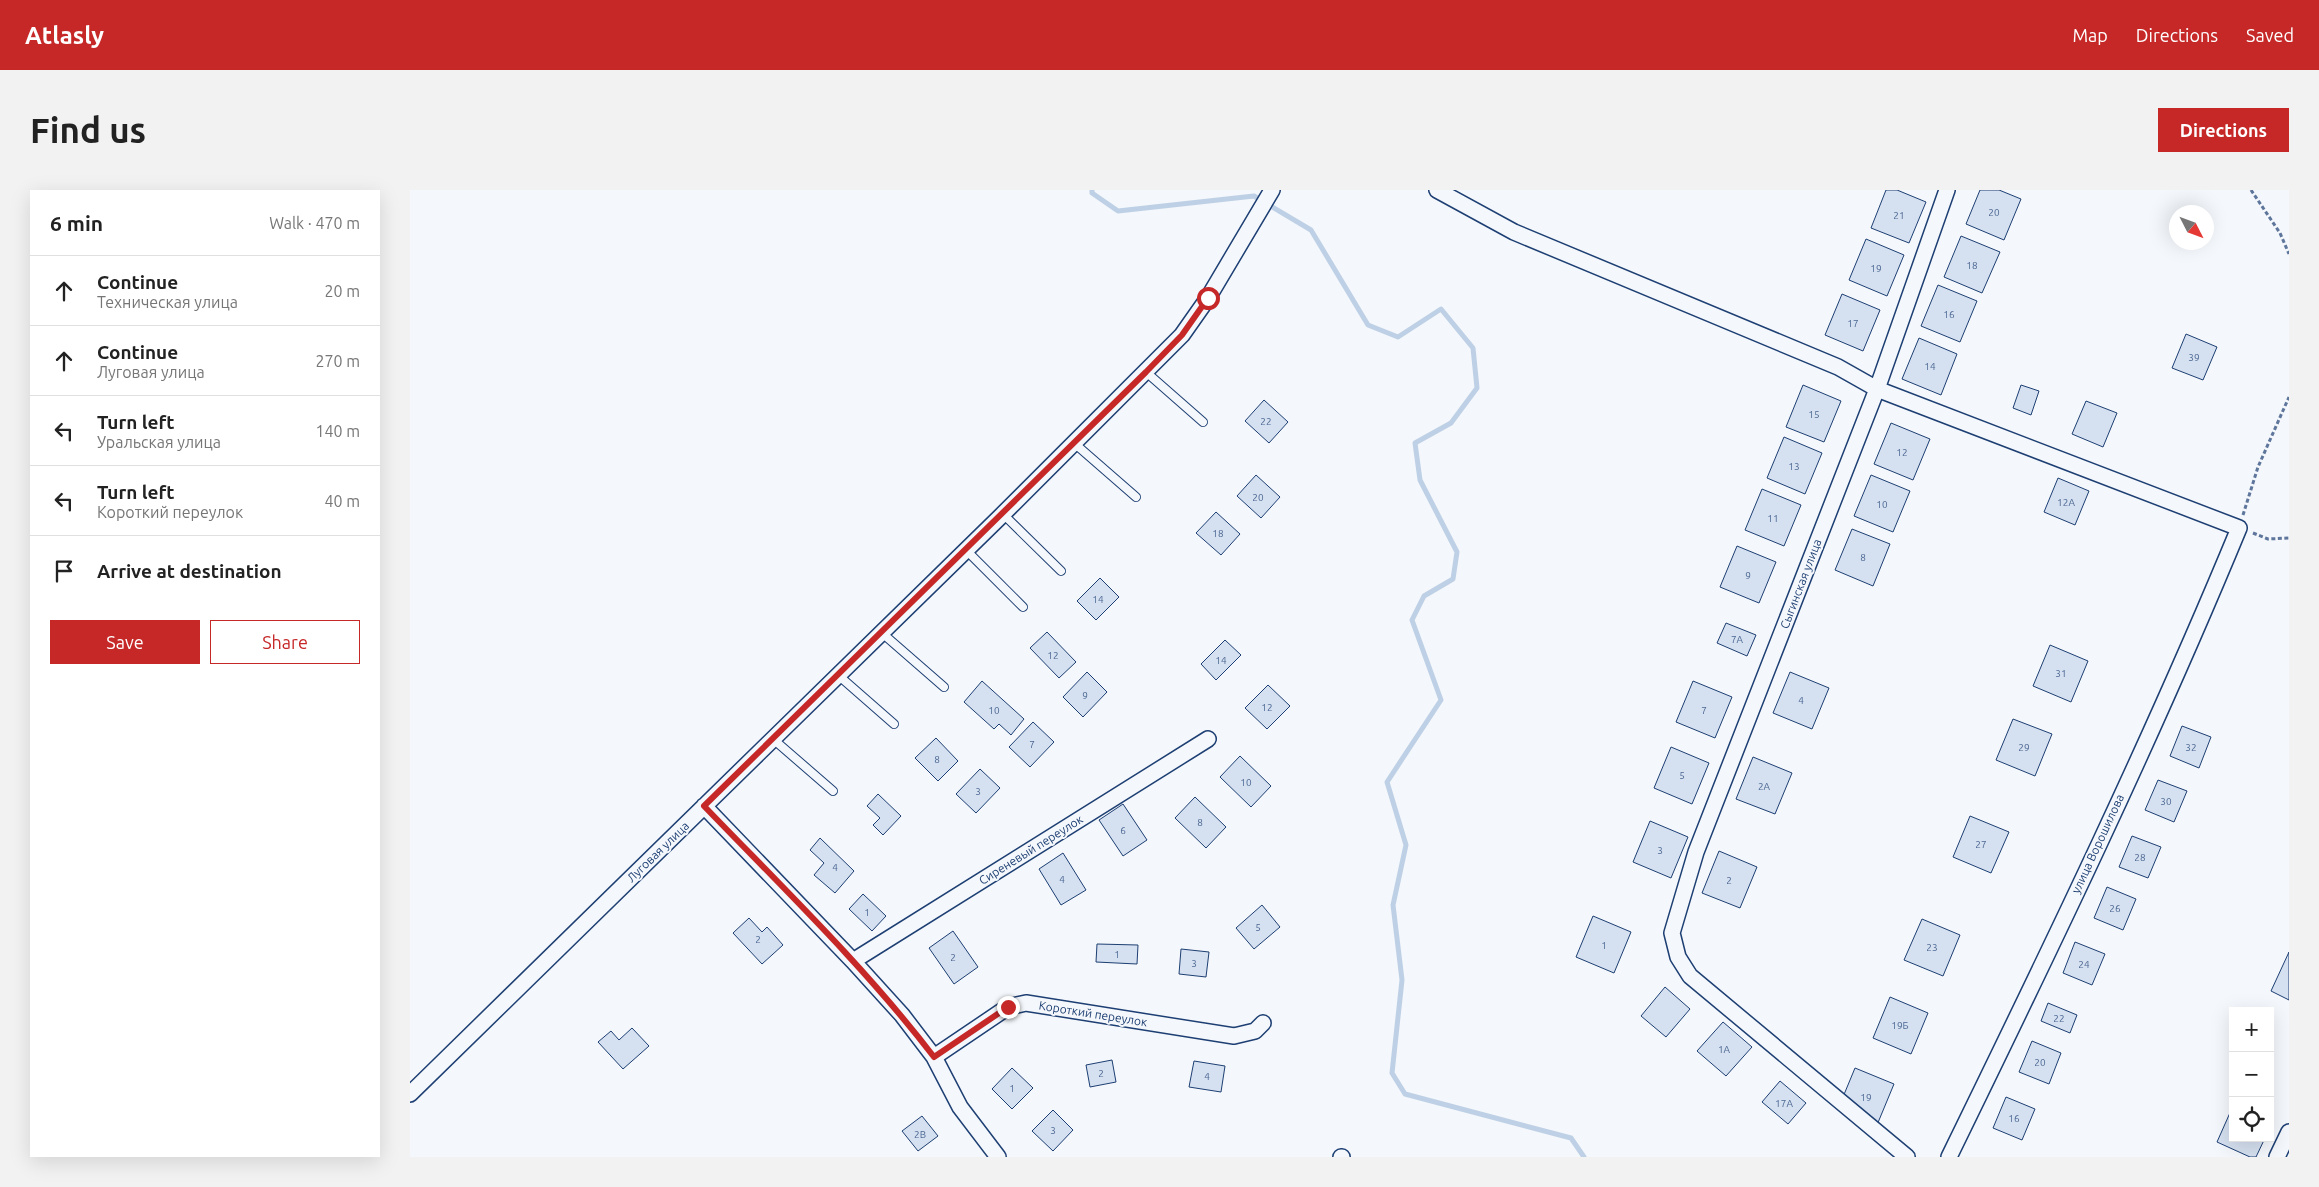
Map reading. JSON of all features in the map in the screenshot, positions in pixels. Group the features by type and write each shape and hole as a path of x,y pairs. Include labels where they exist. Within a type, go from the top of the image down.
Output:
{"street":[{"name":"Луговая улица","path":"410,1094 882,633 1182,335 1208,298 1272,190"},
{"path":"1437,190 1514,232 1838,367 1877,390 2239,528"},
{"name":"Сыгинская улица","path":"1907,1157 1690,976 1678,957 1672,933 1681,897 1696,852 1877,390 1947,190"},
{"name":"улица Ворошилова","path":"1949,1157 2038,976 2189,648 2239,528"},
{"name":"Сиреневый переулок","path":"853,961 1208,739"},
{"path":"704,806 853,961 902,1015 934,1057 960,1107 998,1157"},
{"name":"Короткий переулок","path":"934,1057 1008,1007 1026,1003 1234,1036 1256,1031 1262,1023"},
{"path":"2276,1157 2289,1132"}],"lane":[{"path":"1146,372 1202,422"},
{"path":"1074,443 1136,497"},
{"path":"1003,514 1061,571"},
{"path":"966,550 1023,607"},
{"path":"882,633 944,687"},
{"path":"838,675 894,724"},
{"path":"773,739 833,791"}],"path":[{"path":"2251,190 2280,233 2289,254"},
{"path":"2289,397 2258,467 2239,528 2268,539 2289,538"}],"building":[{"path":"1886,190 1897,190 1926,202 1909,243 1871,228"},
{"path":"1980,190 1999,190 2021,199 2004,240 1966,224"},
{"path":"1961,236 2000,252 1982,293 1944,277"},
{"path":"1866,239 1904,255 1887,296 1849,280"},
{"path":"1938,285 1977,301 1960,342 1921,326"},
{"path":"1842,294 1880,310 1863,351 1825,335"},
{"path":"2186,334 2217,347 2203,380 2172,368"},
{"path":"1919,338 1957,354 1941,395 1902,379"},
{"path":"1803,385 1841,401 1824,442 1786,427"},
{"path":"2021,385 2039,391 2031,415 2013,408"},
{"path":"1264,400 1288,422 1269,443 1245,421"},
{"path":"2086,401 2117,413 2103,447 2072,434"},
{"path":"1891,423 1930,439 1913,480 1874,464"},
{"path":"1784,437 1822,453 1805,494 1767,478"},
{"path":"1256,475 1280,497 1261,518 1237,496"},
{"path":"1871,475 1910,491 1893,532 1854,516"},
{"path":"2058,478 2089,491 2075,525 2044,512"},
{"path":"1762,489 1801,505 1784,546 1745,530"},
{"path":"1216,512 1240,534 1221,555 1196,533"},
{"path":"1852,529 1890,544 1873,586 1835,570"},
{"path":"1737,546 1776,562 1759,603 1720,587"},
{"path":"1100,578 1119,597 1096,620 1077,601"},
{"path":"1726,623 1756,635 1747,656 1717,643"},
{"path":"1047,632 1076,662 1059,678 1030,648"},
{"path":"1225,640 1241,655 1216,680 1201,664"},
{"path":"2050,645 2088,661 2071,702 2033,686"},
{"path":"1087,672 1107,692 1083,717 1063,697"},
{"path":"1790,672 1829,688 1812,729 1773,713"},
{"path":"982,681 1024,719 1011,735 999,724 994,729 964,702"},
{"path":"1693,681 1732,697 1715,738 1676,722"},
{"path":"1268,685 1290,706 1267,729 1245,708"},
{"path":"2013,719 2052,734 2035,776 1996,760"},
{"path":"1033,722 1054,742 1030,767 1009,747"},
{"path":"2182,726 2211,737 2199,768 2170,756"},
{"path":"936,738 958,761 938,781 915,758"},
{"path":"1671,747 1709,763 1692,804 1654,788"},
{"path":"1240,756 1271,786 1251,807 1220,777"},
{"path":"1753,757 1792,773 1775,814 1736,799"},
{"path":"980,769 1000,788 976,813 956,794"},
{"path":"2158,780 2187,791 2174,822 2145,810"},
{"path":"878,794 901,816 883,835 873,825 880,818 867,806"},
{"path":"1195,797 1226,827 1206,848 1175,818"},
{"path":"1123,804 1147,840 1123,856 1099,820"},
{"path":"1970,816 2009,832 1991,873 1953,857"},
{"path":"1650,821 1688,837 1671,878 1633,862"},
{"path":"2132,836 2161,847 2148,878 2119,867"},
{"path":"820,838 854,871 835,893 814,875 824,863 810,850"},
{"path":"1719,851 1757,867 1740,908 1702,893"},
{"path":"1063,853 1086,890 1061,905 1039,869"},
{"path":"2107,887 2136,899 2123,930 2094,918"},
{"path":"863,894 886,916 872,931 849,909"},
{"path":"1262,905 1280,927 1254,949 1236,928"},
{"path":"1593,916 1631,932 1614,973 1576,957"},
{"path":"749,918 762,932 767,927 783,945 762,964 733,933"},
{"path":"1922,919 1960,935 1943,976 1904,960"},
{"path":"953,931 978,967 954,984 929,948"},
{"path":"2075,942 2105,954 2092,985 2063,973"},
{"path":"1097,944 1138,945 1137,964 1096,962"},
{"path":"1181,949 1209,952 1206,977 1179,974"},
{"path":"2289,952 2289,1000 2271,991"},
{"path":"1665,987 1690,1009 1666,1037 1641,1016"},
{"path":"1890,997 1928,1013 1911,1054 1873,1038"},
{"path":"2048,1003 2077,1015 2070,1033 2041,1021"},
{"path":"1723,1022 1752,1047 1726,1076 1697,1051"},
{"path":"632,1028 649,1046 623,1069 598,1042 611,1031 619,1040"},
{"path":"2032,1041 2061,1053 2049,1084 2019,1072"},
{"path":"1112,1060 1116,1082 1090,1087 1086,1065"},
{"path":"1194,1061 1225,1066 1221,1092 1189,1087"},
{"path":"1012,1068 1033,1088 1012,1109 992,1089"},
{"path":"1855,1068 1894,1084 1877,1125 1838,1109"},
{"path":"1780,1081 1806,1103 1788,1124 1762,1102"},
{"path":"2006,1097 2035,1109 2022,1140 1993,1128"},
{"path":"1053,1110 1073,1130 1053,1151 1032,1131"},
{"path":"2229,1115 2229,1142 2263,1142 2256,1157 2250,1157 2217,1142"},
{"path":"922,1116 938,1136 918,1151 902,1131"}],"waterway":[{"path":"1092,190 1092,193 1118,211 1254,196 1311,230 1368,325 1398,337 1441,309 1473,348 1477,388 1451,423 1415,443 1420,480 1457,552 1453,579 1424,596 1412,620 1441,700 1387,782 1406,845 1393,905 1402,980 1392,1073 1405,1094 1571,1138 1584,1157"}],"route":[{"path":"1008,1007 934,1057 902,1015 853,961 704,806 1146,372 1182,335 1208,298"}]}
